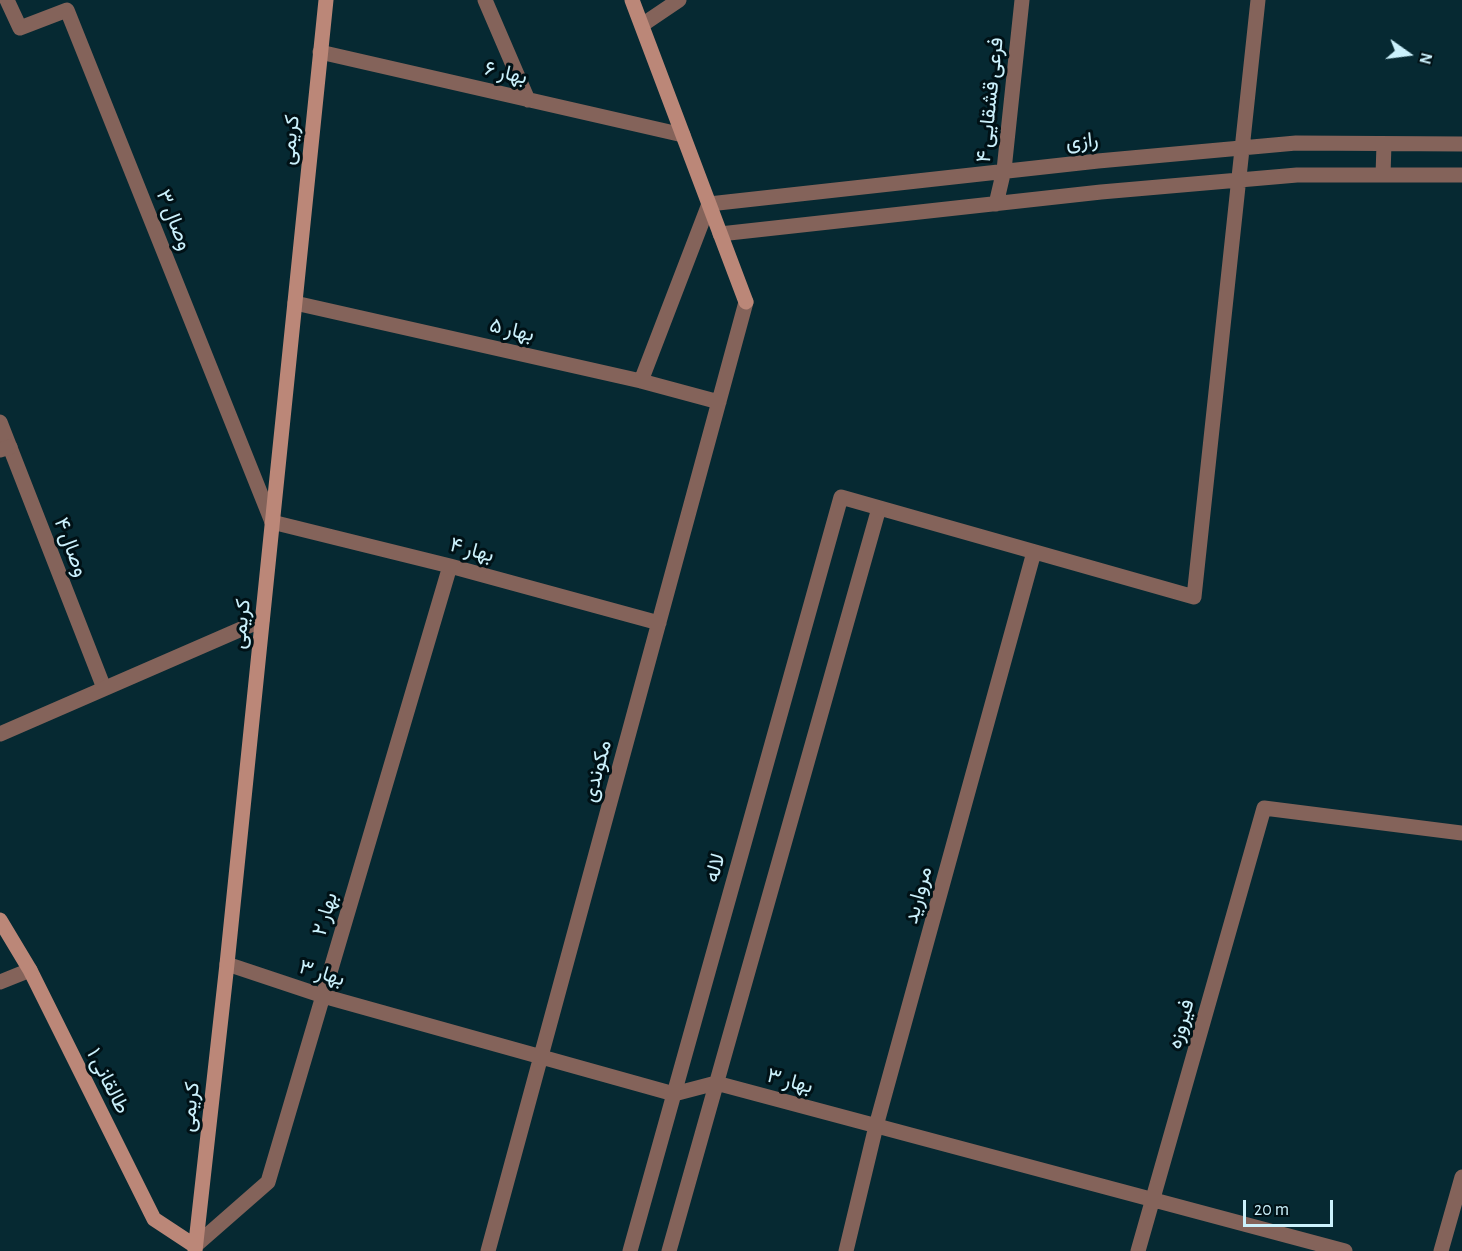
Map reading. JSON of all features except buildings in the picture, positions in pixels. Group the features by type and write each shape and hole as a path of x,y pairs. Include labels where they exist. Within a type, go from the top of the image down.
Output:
{"street":[{"name":"وصال ۳","path":"7,0 20,28 67,10 272,522"},
{"name":"کریمی","path":"195,1248 227,964 326,0"},
{"path":"485,0 528,100"},
{"path":"632,0 720,234 996,204 1298,175 1462,175"},
{"path":"642,25 680,0"},
{"name":"فرعی قشقایی ۴","path":"996,204 1004,170 1022,0"},
{"path":"669,1251 879,508 1194,597 1258,0"},
{"name":"بهار ۶","path":"320,52 683,135"},
{"name":"رازی","path":"709,204 1004,170 1296,143 1462,144"},
{"path":"1383,175 1384,144"},
{"path":"641,381 709,204"},
{"name":"مکوندی","path":"488,1251 746,302 720,234"},
{"name":"بهار ۵","path":"295,303 641,381 719,402"},
{"name":"وصال ۴","path":"0,422 5,449 104,688"},
{"name":"لاله","path":"630,1251 841,497 879,508"},
{"name":"بهار ۴","path":"272,522 450,566 659,623"},
{"name":"مروارید","path":"846,1251 876,1126 1034,552"},
{"name":"بهار ۲","path":"195,1248 268,1182 450,566"},
{"path":"0,734 262,620"},
{"name":"فیروزه","path":"1138,1251 1264,808 1462,833"},
{"name":"طالقانی ۱","path":"0,920 30,970 154,1219 195,1248"},
{"name":"بهار ۳","path":"227,964 323,996 674,1094 716,1083 1345,1251"},
{"path":"0,982 30,970"},
{"path":"1441,1251 1462,1177"}]}
